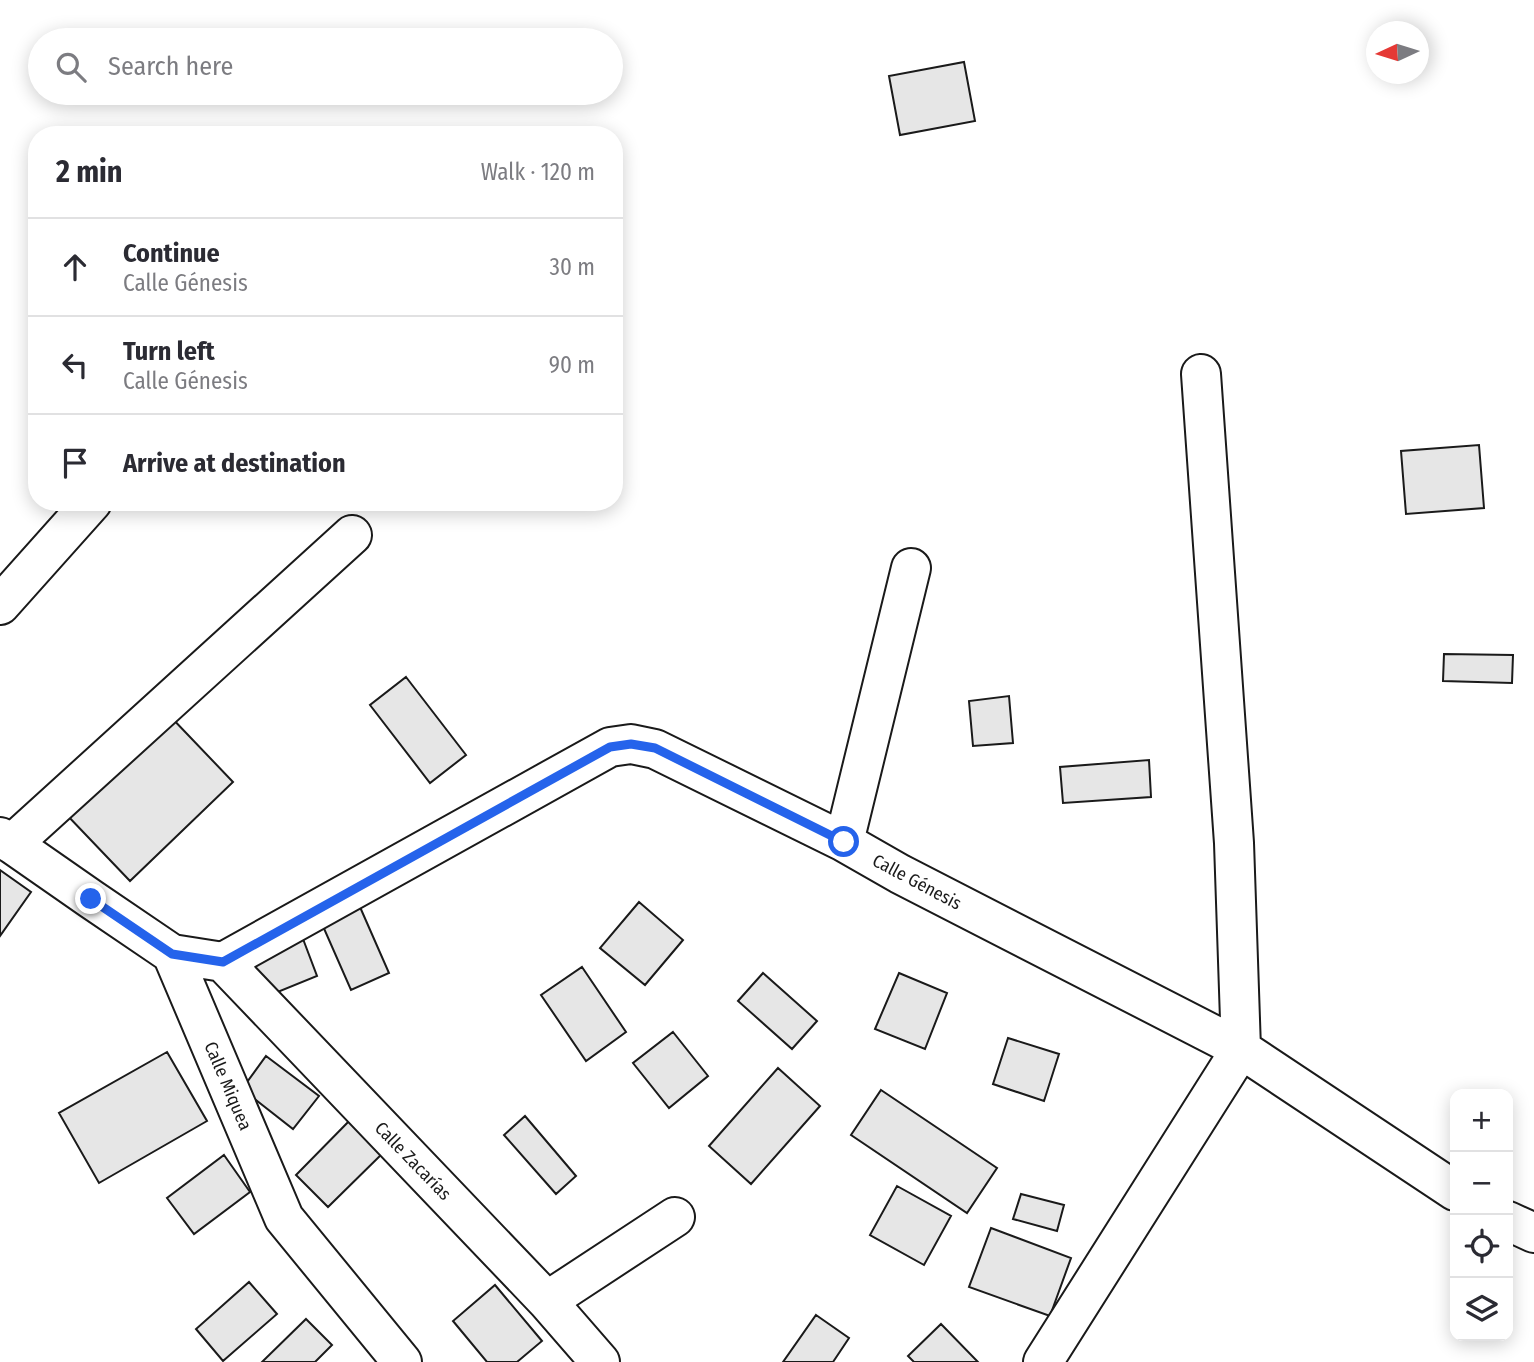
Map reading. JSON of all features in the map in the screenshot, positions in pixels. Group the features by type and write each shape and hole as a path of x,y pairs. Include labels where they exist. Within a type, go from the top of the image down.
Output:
{"street":[{"path":"1043,1362 1241,1049 1234,843 1201,374"},
{"path":"0,605 84,511"},
{"path":"223,962 172,954 6,840 352,535"},
{"path":"844,842 911,568"},
{"name":"Calle Génesis","path":"223,962 610,747 631,744 655,748 844,842 900,874 1241,1049 1450,1189"},
{"name":"Calle Miquea","path":"172,954 284,1218 402,1362"},
{"name":"Calle Zacarías","path":"223,962 547,1301 600,1362"},
{"path":"547,1301 675,1217"},
{"path":"1513,1223 1534,1233"}],"building":[{"path":"964,62 975,121 900,135 889,76"},
{"path":"1479,445 1484,508 1406,514 1401,451"},
{"path":"1444,654 1513,655 1512,683 1443,681"},
{"path":"406,677 466,755 430,783 370,705"},
{"path":"1009,696 1013,743 973,746 969,701"},
{"path":"168,714 233,782 130,881 65,813"},
{"path":"1149,760 1151,797 1063,803 1060,767"},
{"path":"0,870 31,892 0,936"},
{"path":"639,902 683,940 645,985 600,948"},
{"path":"360,907 389,973 351,990 322,924"},
{"path":"300,931 317,976 263,998 245,954"},
{"path":"582,967 626,1032 586,1061 541,995"},
{"path":"763,973 817,1021 792,1049 738,1001"},
{"path":"899,973 947,993 925,1049 875,1029"},
{"path":"673,1032 708,1076 669,1108 633,1063"},
{"path":"1008,1038 1059,1054 1044,1101 993,1084"},
{"path":"167,1052 207,1121 99,1183 59,1113"},
{"path":"266,1056 319,1096 293,1129 242,1089"},
{"path":"778,1068 820,1106 751,1184 709,1146"},
{"path":"881,1090 997,1168 967,1213 851,1135"},
{"path":"356,1114 389,1147 328,1207 296,1175"},
{"path":"525,1116 576,1176 556,1194 504,1135"},
{"path":"224,1155 250,1192 194,1234 167,1198"},
{"path":"897,1186 951,1216 924,1265 870,1235"},
{"path":"1021,1194 1064,1205 1057,1231 1013,1219"},
{"path":"991,1228 1071,1258 1050,1316 969,1287"},
{"path":"249,1282 277,1314 223,1361 196,1329"},
{"path":"495,1285 542,1341 517,1362 487,1362 453,1321"},
{"path":"816,1315 849,1338 833,1362 783,1362"},
{"path":"306,1319 332,1345 315,1362 262,1362"},
{"path":"941,1324 978,1362 914,1362 908,1356"}],"route":[{"path":"91,899 172,954 223,962 610,747 631,744 655,748 844,842"}]}
